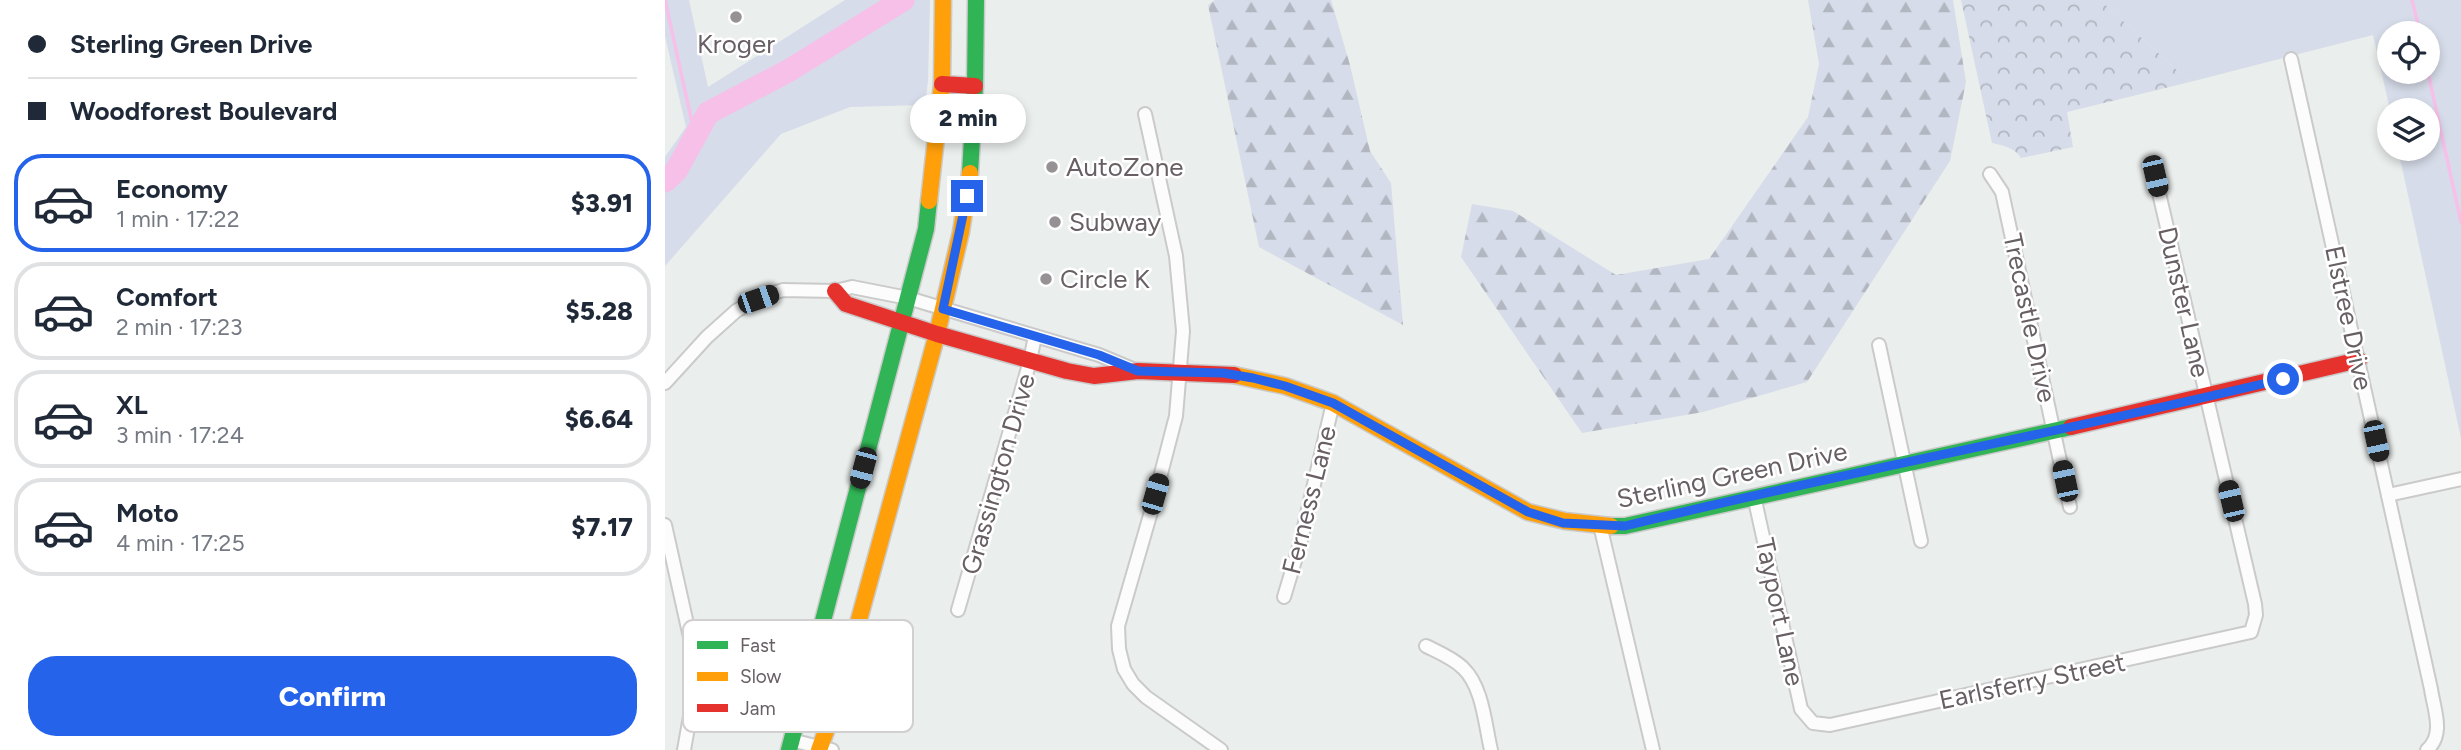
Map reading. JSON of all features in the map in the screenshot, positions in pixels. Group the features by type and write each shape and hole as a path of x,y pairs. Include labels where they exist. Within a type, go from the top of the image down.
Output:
{"street":[{"path":"823,620 926,229 942,84 943,0"},
{"path":"859,620 937,334 970,178 976,7"},
{"name":"Elstree Drive","path":"2291,59 2431,690 2438,730 2431,746"},
{"path":"942,84 975,86"},
{"path":"1145,114 1176,256 1183,331 1176,416 1118,626 1119,649 1124,669 1146,698 1221,750"},
{"name":"Trecastle Drive","path":"1990,174 2002,192 2070,507"},
{"name":"Dunster Lane","path":"2155,176 2255,604 2256,615 2251,632"},
{"name":"Sterling Green Drive","path":"665,383 736,311 758,299 783,290 835,291 852,287 908,299 1035,336 1099,355 1138,371"},
{"name":"Sterling Green Drive","path":"835,291 846,304 902,323 1094,376 1138,371 1223,373 1285,386 1333,403 1528,512 1563,523 1600,526 1625,526 2055,429 2207,398 2358,360"},
{"name":"Grassington Drive","path":"958,610 1035,336"},
{"path":"1879,345 1921,541"},
{"name":"Ferness Lane","path":"1284,597 1300,544 1333,403"},
{"path":"2388,495 2461,479"},
{"name":"Tayport Lane","path":"1754,496 1801,709 1813,723"},
{"path":"665,526 686,620"},
{"path":"1600,526 1653,750"},
{"name":"Earlsferry Street","path":"1813,723 1830,725 2251,632"},
{"path":"1426,646 1453,660 1469,674 1478,696 1491,750"},
{"path":"684,750 687,732"},
{"path":"790,745 824,749 829,732"}],"green space":[{"path":"665,0 689,0 708,87 845,0 930,0 925,105 850,107 781,134 665,266 665,157 686,127 665,36"},
{"path":"1215,0 1331,0 1350,65 1370,151 1391,183 1403,325 1259,247 1208,5"},
{"path":"1808,0 1953,0 1966,82 1950,161 1807,382 1703,412 1582,433 1461,257 1472,204 1513,211 1616,275 1709,259 1808,117 1819,64"},
{"path":"1961,0 2100,0 2190,82 2067,112 2073,147 2021,158 2012,149 1992,143"},
{"path":"2100,0 2461,0 2461,438 2401,161 2440,161 2440,98 2387,98 2384,84 2440,84 2440,21 2377,21 2377,53 2373,35 2190,82"}],"waterway":[{"path":"665,0 695,136"},
{"path":"665,181 676,171 708,113 788,71 903,0"},
{"path":"2412,0 2417,21"},
{"path":"2431,84 2461,222"}],"traffic: fast":[{"path":"970,173 976,0"},
{"path":"823,620 926,229 929,201"},
{"path":"1611,526 1625,526 2071,427"},
{"path":"789,750 794,732"}],"traffic: slow":[{"path":"929,201 942,84 943,0"},
{"path":"859,620 937,334 961,232 970,173"},
{"path":"1234,375 1285,386 1333,403 1528,512 1565,521 1611,526"},
{"path":"819,750 826,732"}],"traffic: jam":[{"path":"942,84 975,86"},
{"path":"835,291 846,304 937,334 1067,371 1094,376 1138,371 1234,375"},
{"path":"2071,427 2359,360"}],"place":[{"name":"Kroger","path":"736,17"},
{"name":"AutoZone","path":"1052,167"},
{"name":"Subway","path":"1055,222"},
{"name":"Circle K","path":"1046,279"}],"route":[{"path":"967,196 943,309 1099,355 1138,371 1223,373 1285,386 1333,403 1495,495 1528,512 1563,523 1625,526 2283,379"}]}
